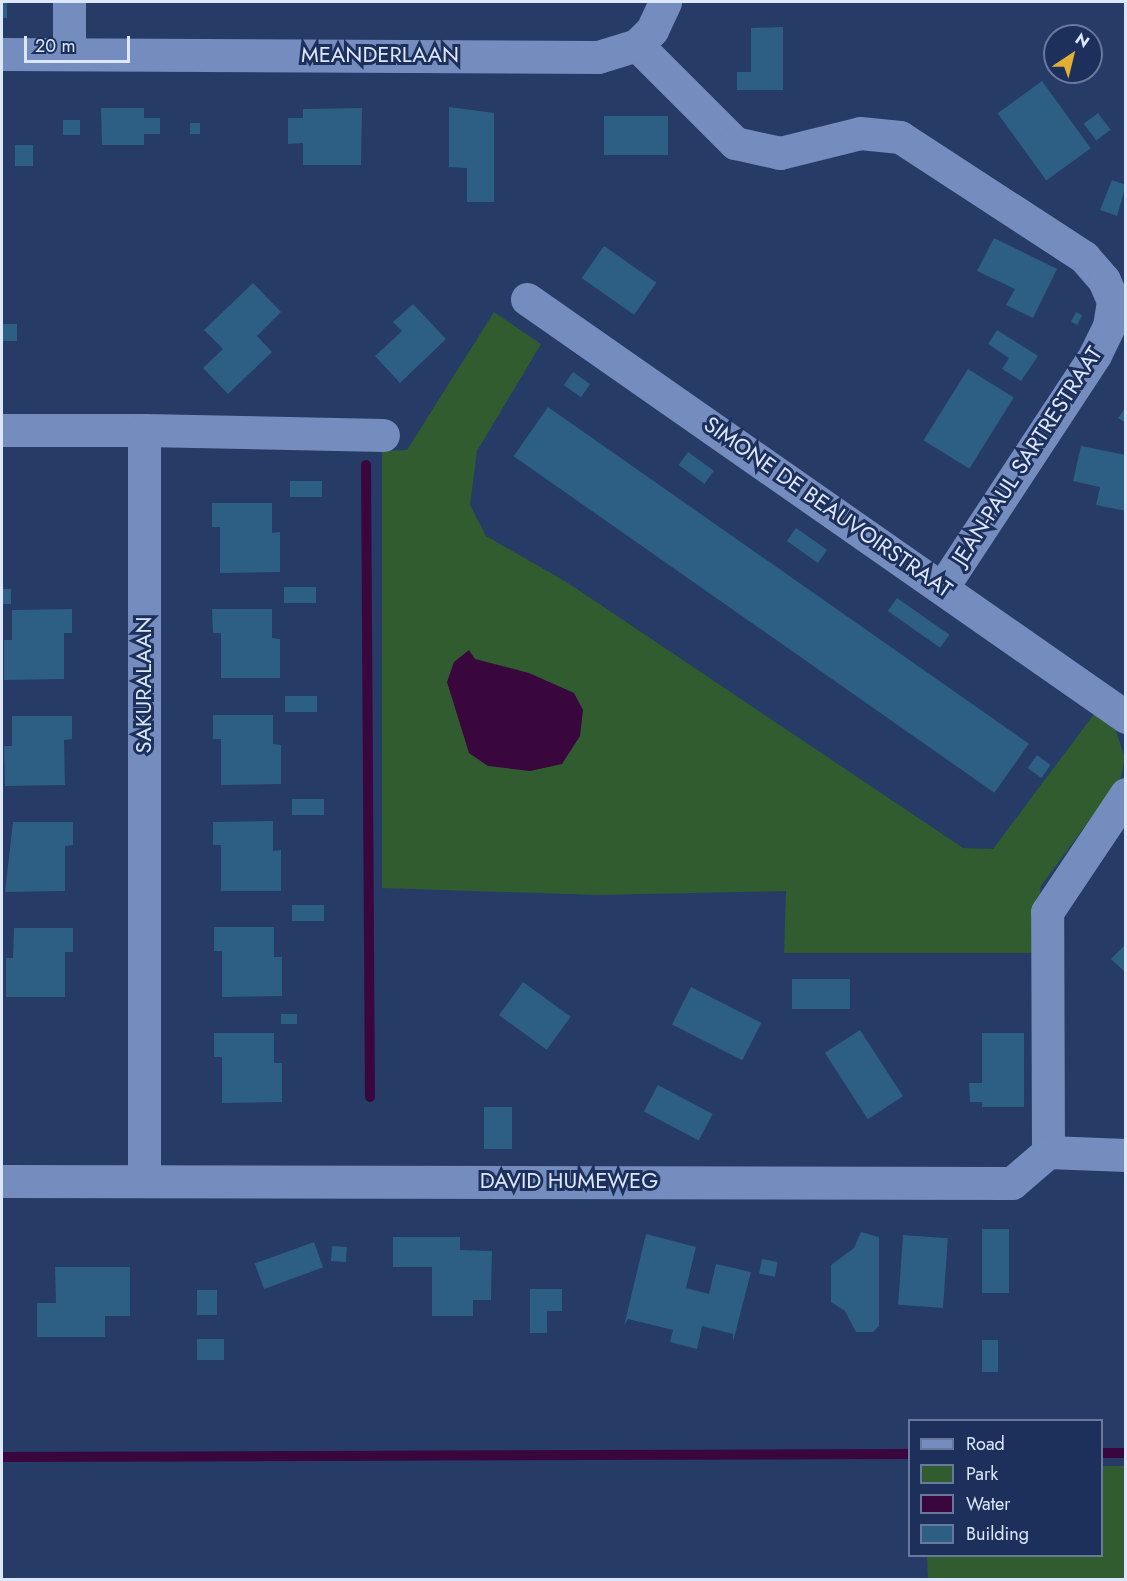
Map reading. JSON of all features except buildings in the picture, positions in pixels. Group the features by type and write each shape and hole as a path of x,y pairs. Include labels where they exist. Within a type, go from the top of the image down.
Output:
{"street":[{"path":"69,2 69,53"},
{"path":"637,45 652,30 664,2"},
{"name":"MEANDERLAAN","path":"2,54 598,57 637,45"},
{"name":"JEAN-PAUL SARTRESTRAAT","path":"637,45 735,143 780,153 860,133 900,137 1084,257 1104,280 1113,301 1117,332 943,586"},
{"name":"SIMONE DE BEAUVOIRSTRAAT","path":"527,299 943,586 1125,717"},
{"path":"2,430 144,430 383,435"},
{"name":"SAKURALAAN","path":"144,430 144,1179"},
{"path":"1125,794 1047,912 1048,1152 1125,1155"},
{"name":"DAVID HUMEWEG","path":"2,1181 144,1179 1011,1183 1048,1152"}],"green space":[{"path":"494,312 541,344 477,451 470,505 486,536 568,583 963,848 993,849 1095,713 1116,731 1125,758 1121,777 1041,886 1032,953 784,953 786,891 597,895 382,888 382,451 407,450"},
{"path":"1103,1466 1125,1466 1125,1579 928,1579 927,1557 1103,1557"}],"water":[{"path":"469,650 475,659 529,673 574,693 583,710 580,736 562,764 530,771 488,766 469,753 447,682 454,662"}],"waterway":[{"path":"366,465 370,1097"},
{"path":"1103,1453 1126,1453"},
{"path":"2,1457 908,1454"}]}
